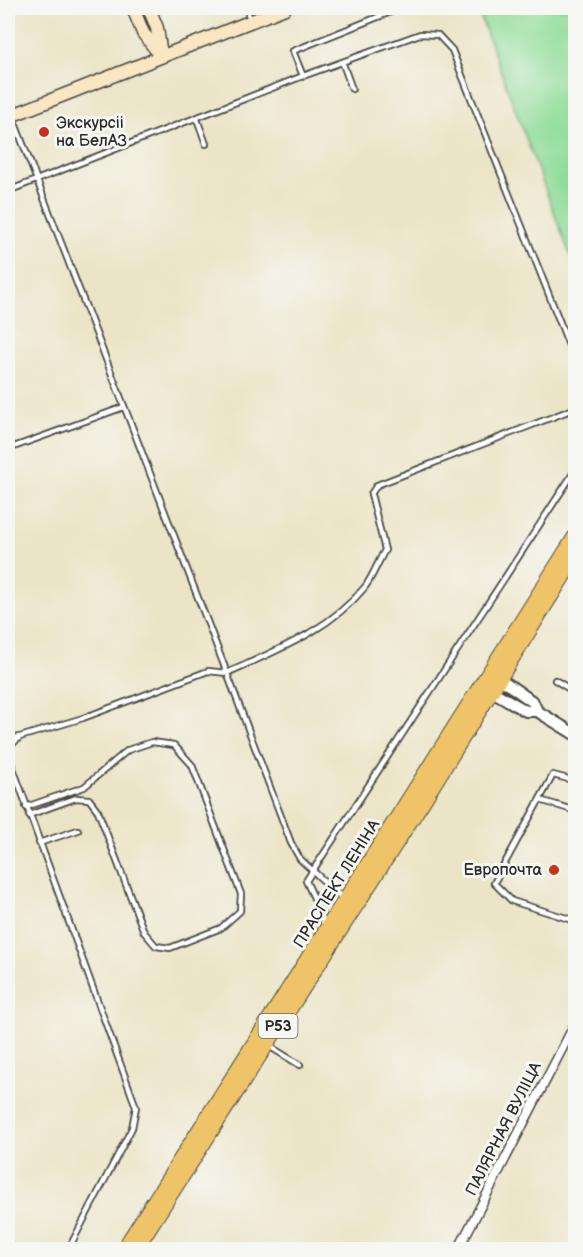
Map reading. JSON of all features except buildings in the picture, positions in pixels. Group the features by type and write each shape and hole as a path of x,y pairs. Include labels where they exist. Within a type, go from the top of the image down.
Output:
{"main road":[{"path":"133,8 143,33 161,56"},
{"path":"149,8 157,28 161,56"},
{"path":"10,116 285,8"},
{"name":"ПРАСПЕКТ ЛЕНІНА","path":"495,676 576,535"},
{"name":"ПРАСПЕКТ ЛЕНІНА","path":"123,1250 351,893 576,556"},
{"name":"ПРАСПЕКТ ЛЕНІНА","path":"135,1250 266,1045 487,688"}],"street":[{"path":"495,676 533,702 537,711"},
{"path":"487,688 526,711 537,711 576,735"},
{"name":"ПАЛЯРНАЯ ВУЛІЦА","path":"458,1250 576,1022"}],"lane":[{"path":"246,8 251,21"},
{"path":"303,76 293,51 393,11"},
{"path":"8,191 303,76 343,64 420,34 438,35 452,50 576,363"},
{"path":"343,64 352,89"},
{"path":"10,116 34,175 39,180 291,843 300,859 313,868 339,895 351,893"},
{"path":"197,119 206,144"},
{"path":"8,449 124,407"},
{"path":"8,740 83,718 207,671 227,673 307,637 345,607 366,585 385,550 371,494 377,485 576,408"},
{"path":"325,934 322,915 306,881 313,868 576,469"},
{"path":"555,680 576,693"},
{"path":"20,737 10,745 8,757 136,1107 132,1128 68,1250"},
{"path":"26,807 84,787 128,750 152,742 174,745 192,765 242,894 240,911 221,928 170,948 156,946 144,932 98,811 89,799 76,798 29,815"},
{"path":"576,781 553,775 494,884 512,901 576,921"},
{"path":"540,800 576,811"},
{"path":"39,843 78,830"},
{"path":"266,1045 300,1065"}],"green space":[{"path":"477,8 575,8 575,268"}],"place":[{"name":"Экскурсіі на БелАЗ","path":"44,132"},
{"name":"Европочта","path":"554,870"}]}
